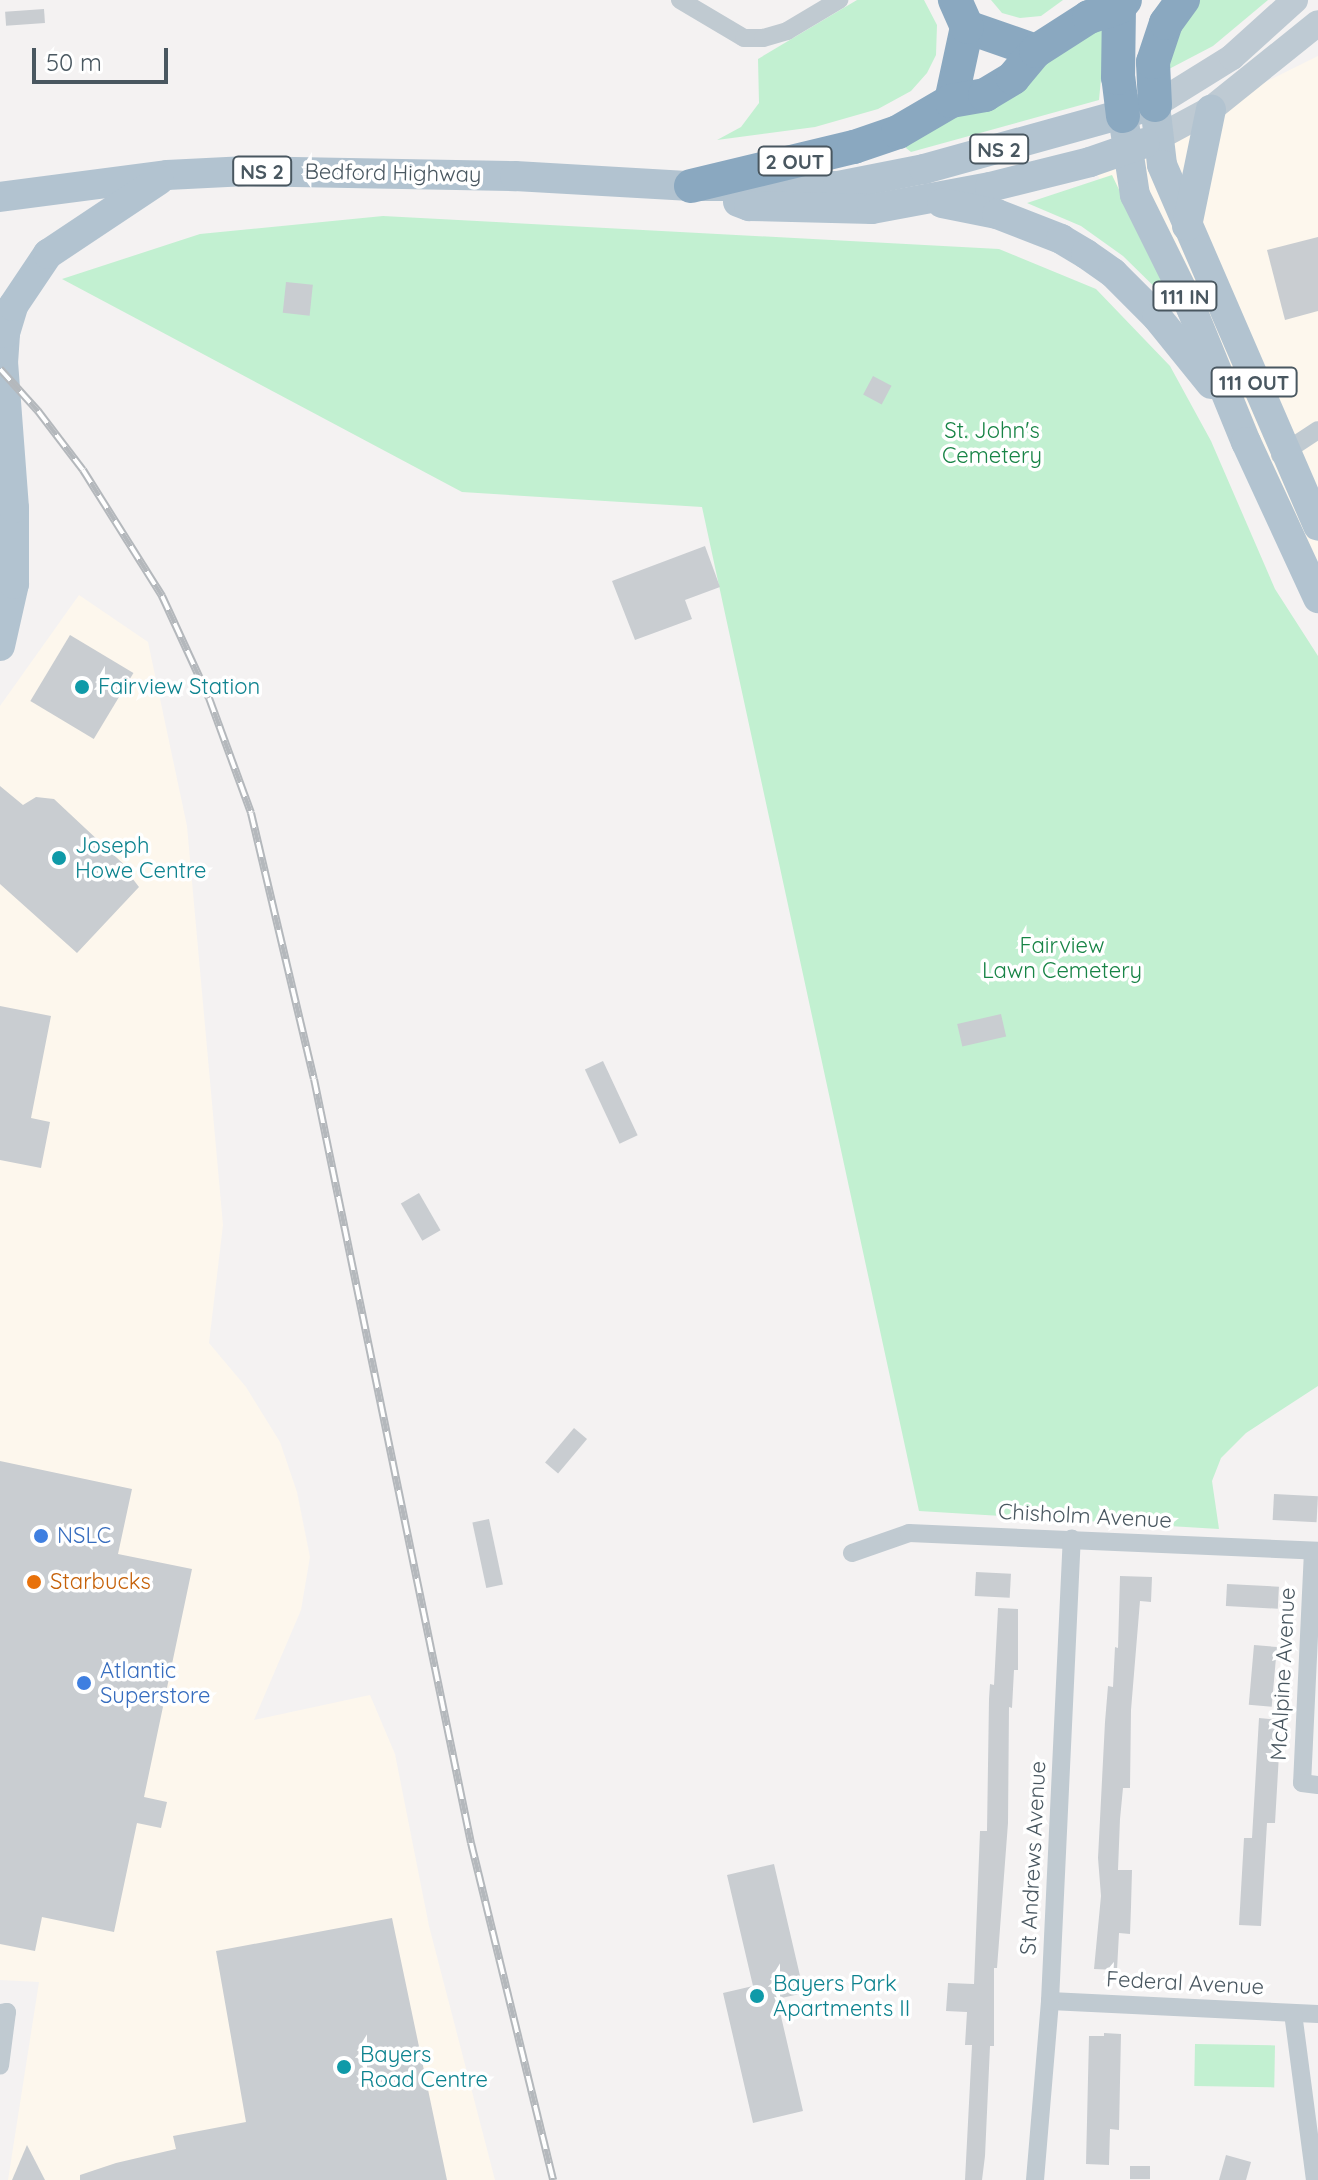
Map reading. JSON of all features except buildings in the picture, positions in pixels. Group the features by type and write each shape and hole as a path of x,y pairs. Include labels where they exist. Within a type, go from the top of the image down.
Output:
{"highway":[{"path":"1141,127 1156,51 1166,23 1183,0"},
{"path":"1122,3 1118,78 1141,127"},
{"name":"2 OUT","path":"691,186 880,139 951,101 985,95 1013,78 1036,51 1089,17 1122,3"},
{"path":"951,101 961,14 1036,51"}],"main road":[{"path":"1141,127 1232,57 1295,0"},
{"path":"1141,127 1211,109 1318,23"},
{"path":"1187,226 1211,109"},
{"name":"Bedford Highway","path":"3,196 167,175 358,171 691,186 838,186 1141,127"},
{"name":"Bedford Highway","path":"691,186 749,206 872,209 932,201 1090,162 1141,127"},
{"name":"111 OUT","path":"1141,127 1162,165 1318,526"},
{"name":"111 IN","path":"1141,127 1135,195 1192,310 1251,454 1318,598"},
{"path":"0,646 14,584 14,508 3,363 5,333 13,306 48,254 167,175"},
{"path":"932,201 997,214 1061,239 1113,273 1182,344 1251,454"}],"street":[{"path":"680,0 744,38 763,38 787,31 839,0"},
{"path":"1251,454 1284,453 1318,430"},
{"name":"Chisholm Avenue","path":"852,1553 909,1533 1315,1551"},
{"name":"St Andrews Avenue","path":"1035,2180 1050,2001 1072,1539"},
{"name":"McAlpine Avenue","path":"1315,1551 1302,1783 1318,1785"},
{"name":"Federal Avenue","path":"1050,2001 1318,2014"},
{"path":"0,2066 3,2013"},
{"path":"1293,2013 1315,2180"}],"shaded area":[{"path":"1318,56 1318,578 1233,410 1097,174 1211,109"},
{"path":"79,595 148,642 187,826 223,1225 209,1343 246,1387 280,1442 297,1492 310,1557 301,1610 254,1720 370,1695 395,1754 429,1926 495,2180 8,2180 39,1982 0,1980 0,706"}],"green space":[{"path":"857,0 924,0 937,25 936,55 927,73 911,91 878,109 815,127 717,140 741,127 759,103 758,59"},
{"path":"991,0 1063,0 1041,16 1020,18 1002,13"},
{"path":"1192,0 1268,0 1213,46 1169,69 1176,34"},
{"path":"1113,5 1104,47 1099,100 911,152 906,148 905,143"},
{"path":"1112,175 1175,307 1123,256 1081,226 1027,203"},
{"path":"383,216 999,249 1096,289 1170,366 1211,441 1275,589 1318,656 1318,1386 1246,1433 1221,1458 1212,1481 1219,1529 919,1511 702,507 462,492 62,279 200,234"},
{"path":"1195,2044 1275,2045 1274,2087 1194,2086"}],"railway":[{"path":"0,369 38,411 83,470 162,596 209,698 251,813 314,1079 471,1843 553,2180"}],"place":[{"name":"Fairview Station","path":"82,687"},
{"name":"Joseph Howe Centre","path":"59,858"},
{"name":"NSLC","path":"41,1536"},
{"name":"Starbucks","path":"34,1582"},
{"name":"Atlantic Superstore","path":"84,1683"},
{"name":"Bayers Park Apartments II","path":"757,1996"},
{"name":"Bayers Road Centre","path":"344,2067"}],"park label":[{"name":"St. John's Cemetery","path":"992,442"},
{"name":"Fairview Lawn Cemetery","path":"1062,958"}]}
